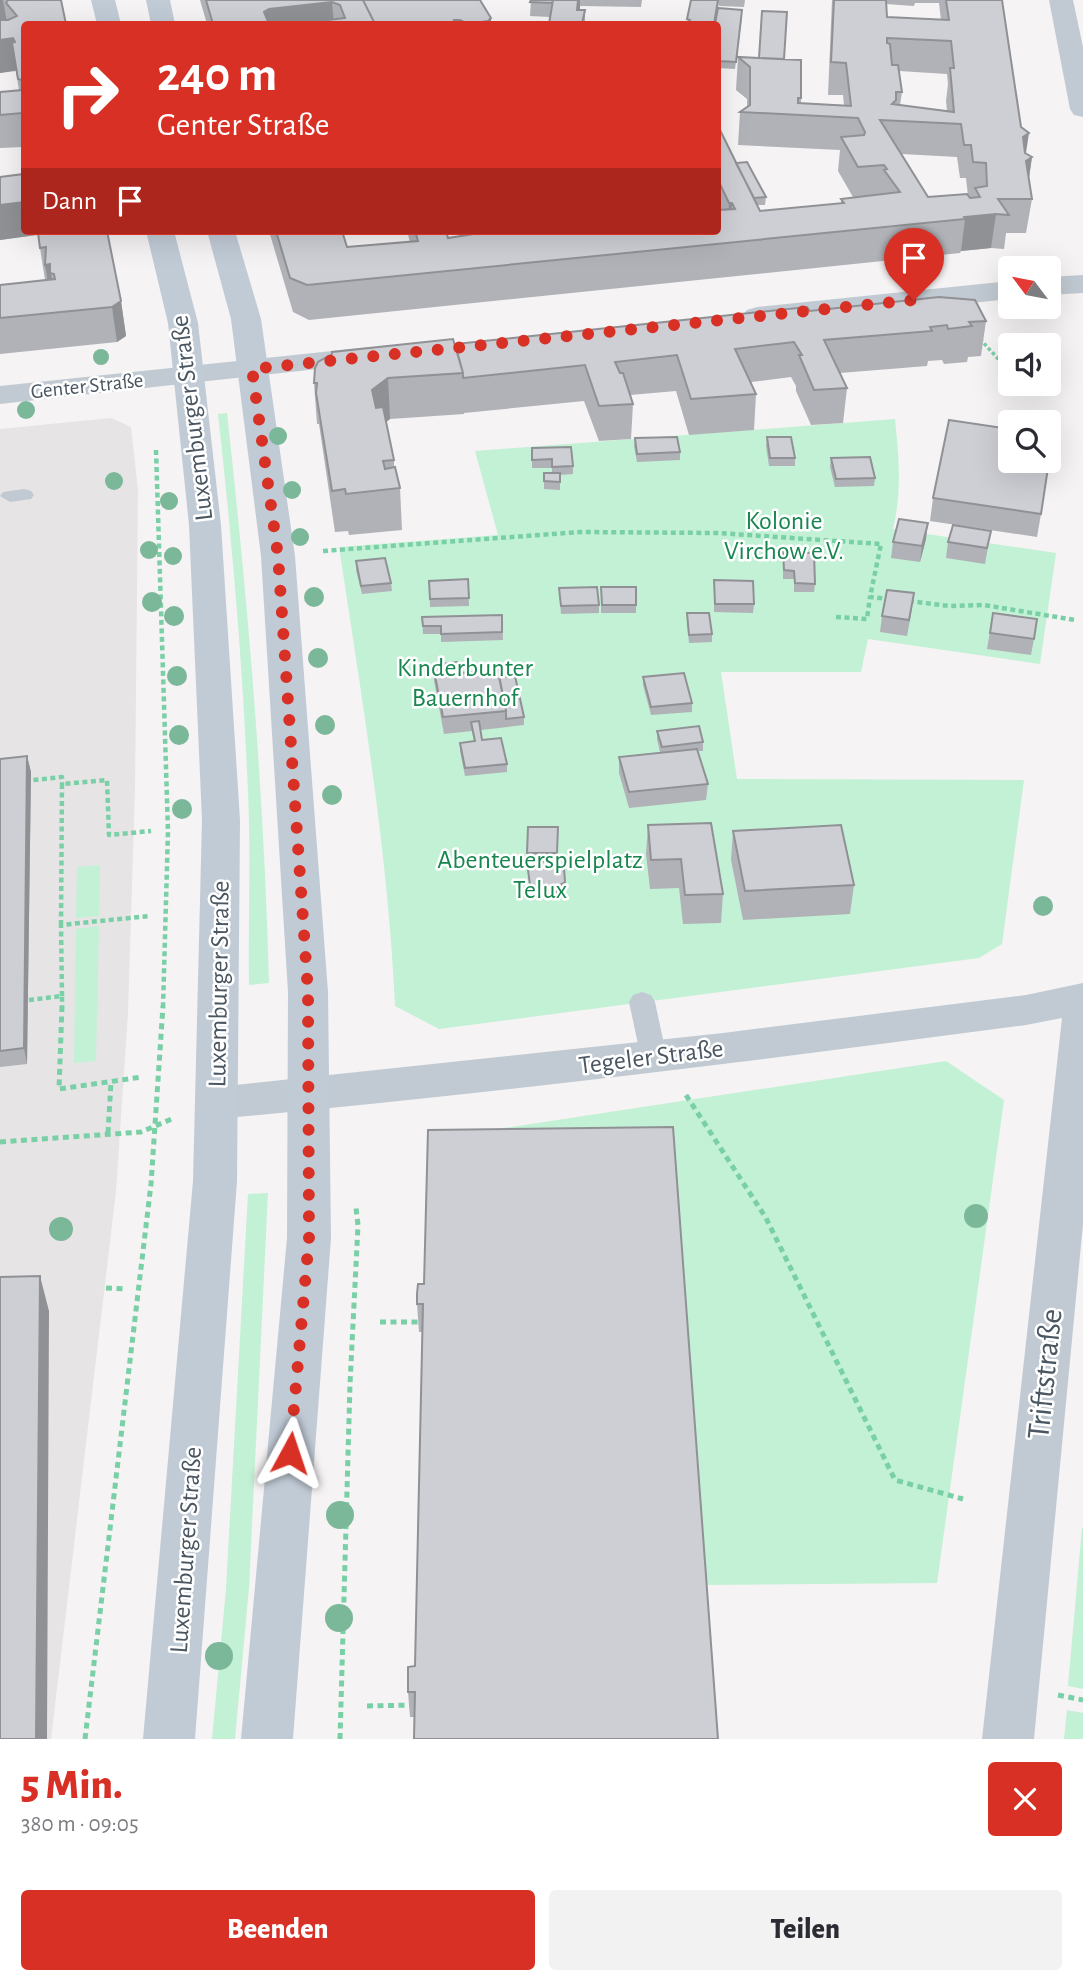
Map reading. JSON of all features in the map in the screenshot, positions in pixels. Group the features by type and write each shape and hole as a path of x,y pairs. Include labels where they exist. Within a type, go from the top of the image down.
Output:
{"main road":[{"path":"103,0 108,21"},
{"path":"158,0 162,21"},
{"name":"Luxemburger Straße","path":"161,235 183,323 205,525 221,820 215,1181 169,1739"},
{"path":"222,235 246,319 278,556 308,992 309,1238 267,1739"}],"street":[{"path":"1061,0 1078,58 1083,109"},
{"path":"1061,285 1083,284"},
{"path":"726,319 998,291"},
{"name":"Genter Straße","path":"0,395 403,352"},
{"name":"Tegeler Straße","path":"217,1103 654,1058 1026,1010 1083,998"},
{"name":"Triftstraße","path":"1008,1739 1083,1009"}],"lane":[{"path":"642,1002 654,1058"}],"path":[{"path":"975,334 996,350 998,357"},
{"path":"85,1739 156,1125 164,1002 168,831 156,446"},
{"path":"323,551 580,532 718,533 881,544 867,619 836,617"},
{"path":"870,597 949,606 984,605 1075,620"},
{"path":"20,781 62,777 62,996 59,1089 142,1077"},
{"path":"62,784 107,780 109,835 151,831"},
{"path":"61,925 149,916"},
{"path":"29,1000 62,996"},
{"path":"108,1133 111,1082"},
{"path":"686,1095 766,1218 894,1480 963,1499"},
{"path":"0,1142 141,1132 217,1103"},
{"path":"340,1739 350,1384 358,1225 355,1201"},
{"path":"106,1288 125,1289"},
{"path":"380,1322 419,1322"},
{"path":"368,1706 411,1705"}],"shaded area":[{"path":"111,418 131,427 138,490 135,789 128,1014 116,1191 51,1739 0,1739 0,429"}],"green space":[{"path":"227,413 254,698 267,911 269,983 249,985 246,745 218,414"},
{"path":"895,419 899,488 893,529 1056,553 1040,664 868,639 861,672 721,672 737,779 1024,780 1002,944 979,958 439,1029 395,1006 380,833 339,547 498,535 475,451"},
{"path":"100,865 99,916 76,918 77,867"},
{"path":"99,926 96,1061 74,1063 76,929"},
{"path":"946,1061 1004,1100 937,1583 703,1585 458,1135"},
{"path":"268,1193 249,1588 235,1739 212,1739 226,1589 248,1194"},
{"path":"1083,1528 1083,1689 1068,1686"},
{"path":"1067,1710 1083,1713 1083,1739 1064,1739"}],"building":[{"path":"8,0 61,0 65,21 21,21 21,80 18,79 13,38 0,40 0,20 17,16 6,3"},
{"path":"206,0 363,0 374,21 320,21 345,18 340,5 332,2 269,9 264,12 268,21 212,21"},
{"path":"363,0 480,0 491,18 488,21 374,21"},
{"path":"553,0 552,3 530,2"},
{"path":"553,0 578,0 577,10 585,10 583,21 550,21"},
{"path":"691,0 718,0 714,21 687,19"},
{"path":"834,0 886,0 887,17 949,20 946,0 1002,0 1021,127 1029,133 1023,137 1025,153 1032,157 1026,161 1032,199 998,199 1009,215 964,217 965,219 307,285 290,278 277,235 343,235 347,247 418,241 416,235 447,235 448,238 467,235 721,235 721,210 735,209 721,186 721,132 760,211 844,203 841,199 900,192 884,170 887,169 884,165 858,167 841,137 864,135 858,118 740,112 750,105 750,67 738,57 801,60 801,98 798,98 798,103 851,106 846,63 831,62","holes":["887,38 951,41 954,68 950,68 954,112 892,104 896,100 896,92 902,92 898,65 892,65","880,120 961,124 964,145 971,145 973,162 986,163 987,186 975,188 980,197 970,198 967,194 928,197"]},
{"path":"718,8 742,10 736,62 721,61 721,21 716,21"},
{"path":"762,11 787,12 784,59 759,58"},
{"path":"21,90 21,113 0,115 0,92"},
{"path":"747,162 766,197 754,198 736,163"},
{"path":"21,174 21,202 0,205 0,177"},
{"path":"38,235 108,235 121,301 112,307 0,318 0,285 55,279 54,274 50,273 50,264 45,265 46,247 40,248"},
{"path":"939,297 975,300 986,321 969,322 972,326 948,329 947,325 930,327 932,331 824,340 847,388 814,390 799,355 802,355 794,342 735,349 756,394 691,399 677,355 615,362 620,373 623,373 633,404 599,406 585,365 463,378 455,344 807,307 810,311"},
{"path":"453,339 463,373 388,378 372,390 376,408 383,407 394,460 383,461 385,469 395,467 400,488 346,494 345,489 332,491 316,393 317,383 314,383 318,362 332,352"},
{"path":"949,420 998,427 998,473 1047,473 1041,514 933,498"},
{"path":"677,437 680,452 637,454 635,438"},
{"path":"767,437 791,437 795,458 770,458"},
{"path":"571,447 573,466 552,467 552,459 532,460 532,448"},
{"path":"870,457 875,478 836,479 831,458"},
{"path":"544,473 560,473 560,482 544,481"},
{"path":"899,519 928,523 922,546 893,542"},
{"path":"953,525 991,531 987,548 948,542"},
{"path":"783,552 814,553 815,584 795,583 794,571 784,570"},
{"path":"385,558 391,583 361,586 356,561"},
{"path":"468,579 469,598 430,599 429,581"},
{"path":"714,580 753,581 754,604 715,604"},
{"path":"597,587 599,605 561,606 559,588"},
{"path":"601,587 636,587 636,605 602,605"},
{"path":"887,590 914,593 909,620 882,616"},
{"path":"687,613 709,613 712,634 689,635"},
{"path":"993,613 1037,619 1034,639 990,633"},
{"path":"502,615 502,632 441,634 441,626 423,626 422,617"},
{"path":"457,662 460,673 498,670 506,711 443,717 433,665"},
{"path":"684,673 692,703 651,707 643,677"},
{"path":"515,676 524,717 506,719 499,677"},
{"path":"479,721 482,740 501,738 507,764 465,768 460,743 475,741 471,722"},
{"path":"699,726 703,742 662,747 657,731"},
{"path":"697,749 708,784 629,792 619,757"},
{"path":"27,756 24,1048 0,1051 0,759"},
{"path":"711,823 723,894 685,895 681,859 651,860 648,825"},
{"path":"841,825 854,885 745,891 733,831"},
{"path":"528,827 558,827 557,853 527,853"},
{"path":"544,861 564,868 565,882 549,891 530,885 528,870"},
{"path":"673,1127 718,1739 414,1739 415,1692 408,1692 408,1667 415,1666 423,1304 417,1304 417,1294 418,1284 424,1284 428,1130"},
{"path":"40,1276 36,1739 0,1739 0,1277"}],"route":[{"path":"290,1453 309,1238 308,992 278,556 252,369 914,300"}],"park label":[{"name":"Kolonie Virchow e.V.","path":"784,536"},
{"name":"Kinderbunter Bauernhof","path":"465,683"},
{"name":"Abenteuerspielplatz Telux","path":"540,875"}]}
